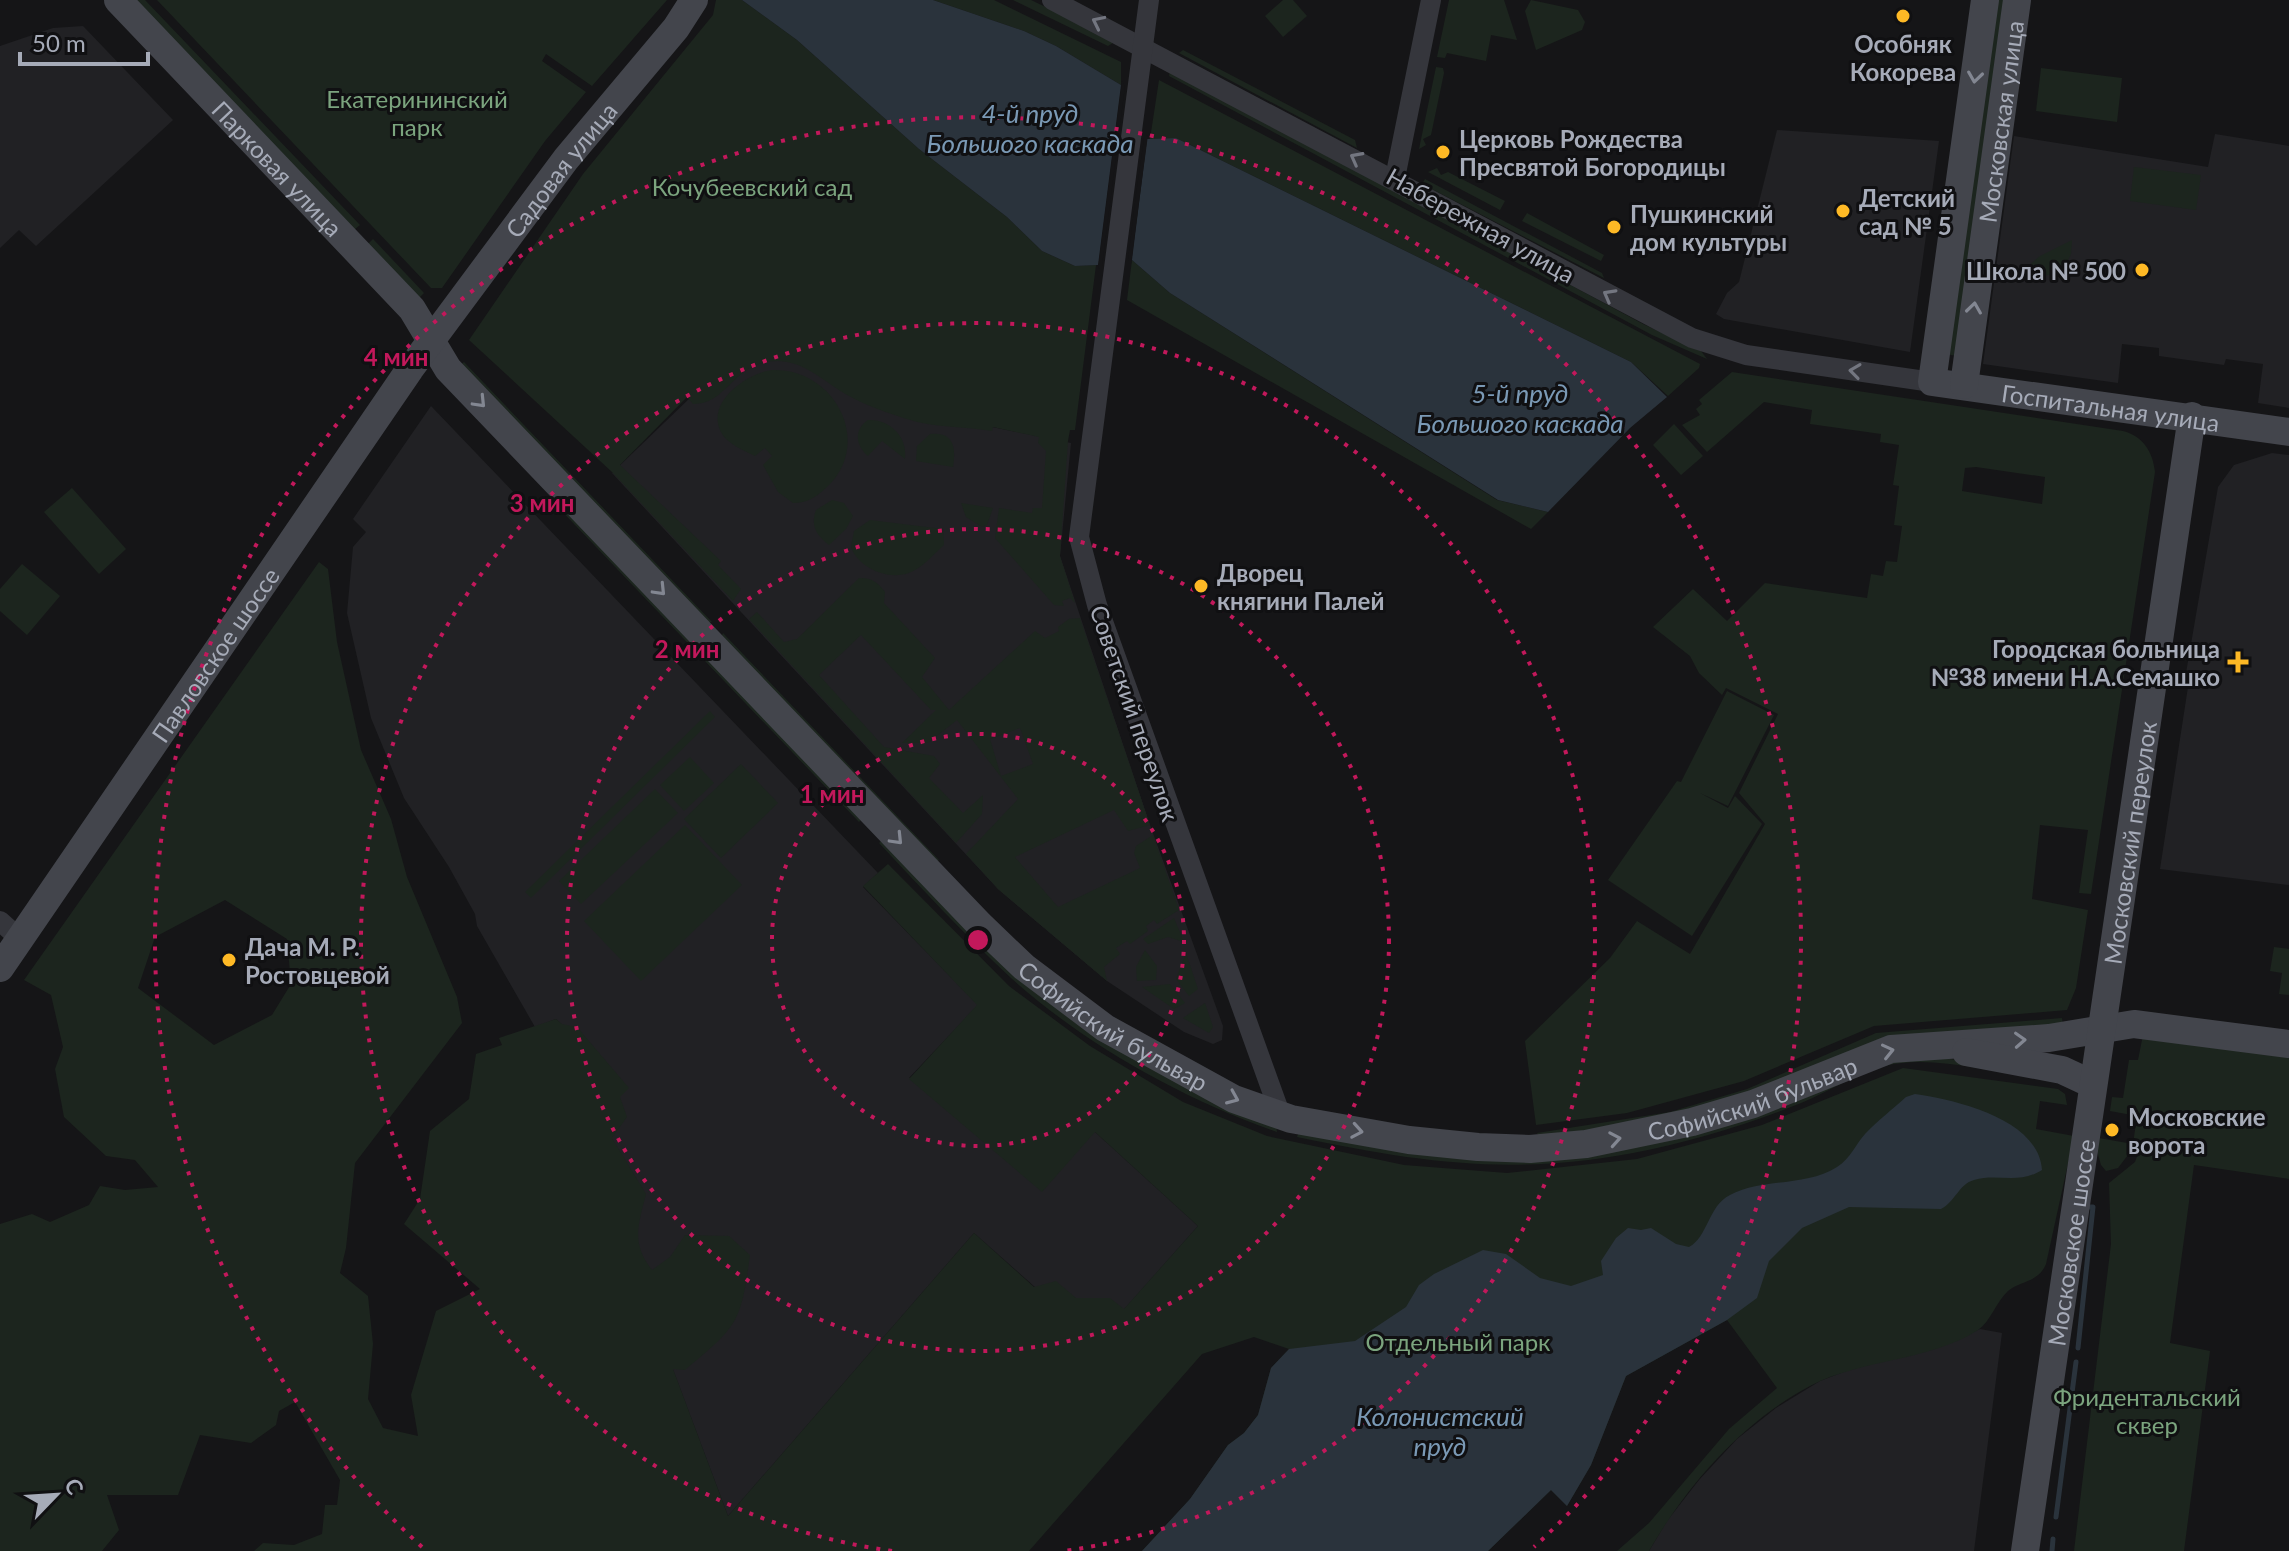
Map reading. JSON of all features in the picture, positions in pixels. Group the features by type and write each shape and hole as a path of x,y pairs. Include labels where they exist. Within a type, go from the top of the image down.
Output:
{"main road":[{"name":"Парковая улица","path":"118,0 412,309 432,342"},
{"name":"Садовая улица","path":"432,342 566,159 676,28 694,0"},
{"name":"Московская улица","path":"1932,382 1985,0"},
{"name":"Московская улица","path":"1964,385 2017,0"},
{"name":"Павловское шоссе","path":"0,968 10,930 432,342"},
{"name":"Софийский бульвар","path":"432,342 448,369 1024,967 1105,1028 1234,1099 1281,1116 1409,1140 1530,1149 1586,1144 1692,1122 1753,1104 1891,1049 2049,1038 2151,1024 2289,1044"},
{"name":"Госпитальная улица","path":"1932,382 2289,432"},
{"name":"Московский переулок","path":"2099,1030 2192,416"},
{"name":"Московское шоссе","path":"2025,1551 2099,1030"},
{"name":"Софийский бульвар","path":"1942,1045 1981,1057 2062,1070 2092,1084"}],"street":[{"name":"Набережная улица","path":"1052,0 1395,178 1692,338 1746,355 1932,382"},
{"path":"1143,45 1149,0"},
{"path":"1395,178 1431,0"},
{"name":"Советский переулок","path":"1143,45 1079,537 1084,565 1281,1116"}],"shaded area":[{"path":"83,26 173,120 36,246 19,230 0,248 0,46 53,28"},
{"name":"Детский сад № 5","path":"1777,130 1939,141 1910,352 1724,319 1716,314 1727,293 1739,282"},
{"name":"Школа № 500","path":"2215,134 2289,146 2289,408 2258,403 2263,364 2226,359 2224,365 2159,356 2159,348 2122,344 2118,383 1983,364 2014,136 2208,167"},
{"path":"768,323 992,427 1071,443 1060,556 1150,825 1223,1026 1222,1040 1213,1044 1184,1032 1107,981 998,889 612,473"},
{"path":"431,406 878,873 863,887 978,1005 909,1078 1095,1132 1198,1226 1096,1341 974,1233 728,1516 583,1130 628,1088 556,1019 535,1027 477,926 475,914 449,867 404,798 371,718 347,613 353,547 366,532 353,519"},
{"name":"Городская больница №38 имени Н.А.Семашко","path":"2272,453 2289,455 2289,885 2160,869 2190,674 2186,673 2218,487 2234,465"},
{"path":"1980,1329 2002,1333 1974,1551 1649,1551 1667,1521 1699,1480 1737,1439 1776,1408 1820,1381 1859,1366 1946,1344"}],"green space":[{"path":"135,0 145,0 360,225 354,230"},
{"name":"Екатерининский парк","path":"157,0 667,0 592,86 546,54 542,61 586,92 545,141 442,288 431,288"},
{"name":"Кочубеевский сад","path":"716,0 742,0 797,40 919,149 1007,217 1042,251 1075,266 1096,265 1075,430 1070,430 1068,441 1060,556 1075,603 1070,598 1062,601 1064,606 1054,605 995,538 999,508 1032,513 1033,508 1042,508 1046,451 1038,443 1039,437 993,427 992,431 907,419 856,400 815,374 788,362 763,363 751,368 715,398 705,402 693,404 687,397 620,465 721,561 718,565 741,589 733,601 612,472 469,340 583,174 713,15"},
{"path":"933,0 994,0 1121,62 1121,85 1056,46 1024,31"},
{"path":"1013,0 1031,0 1116,41 1108,46"},
{"path":"1283,0 1293,0 1307,16 1283,37 1265,16"},
{"path":"1449,0 1504,0 1517,40 1491,35 1486,61 1447,53 1445,58 1437,57"},
{"path":"1531,0 1578,10 1585,22 1582,30 1536,50 1525,11"},
{"path":"1994,0 2007,0 1957,356 1945,354"},
{"path":"1183,50 1355,140 1357,148 1179,53"},
{"path":"1436,67 1443,68 1444,73 1431,135 1423,139 1426,145 1419,149"},
{"path":"2041,68 2122,78 2117,122 2036,111"},
{"path":"1170,70 1643,324 1701,351 1707,359 1652,335 1169,76"},
{"path":"1159,80 1700,364 1699,368 1668,396 1631,362 1176,138 1150,139"},
{"path":"2134,167 2201,175 2196,210 2130,201"},
{"path":"1437,168 1441,175 1448,172 1505,201 1500,210 1428,172"},
{"path":"1425,179 1602,273 1604,278 1422,184"},
{"path":"1527,213 1604,255 1601,261 1522,221"},
{"path":"373,239 424,293 419,298 367,245"},
{"path":"2072,240 2071,254 2063,271 2044,276 2021,272 2040,256"},
{"path":"1132,260 1170,293 1497,500 1548,512 1531,529 1127,300"},
{"path":"464,362 712,622 704,623 459,366"},
{"path":"772,370 794,372 813,381 829,394 841,411 847,430 847,450 840,470 826,488 803,502 793,503 778,492 763,465 772,456 765,448 755,456 730,442 720,430 719,408 732,390 752,376"},
{"path":"1732,372 2123,431 2146,446 2155,472 2091,894 2079,893 2088,830 2040,825 2032,899 2088,910 2076,988 2067,1010 1874,1026 1744,1081 1627,1113 1536,1125 1525,1041 1610,958 1637,921 1690,954 1765,824 1739,793 1778,714 1726,688 1722,695 1699,673 1690,656 1653,627 1693,589 1727,621 1765,583 1867,598 1871,574 1883,576 1886,561 1897,562 1902,526 1894,525 1899,486 1893,485 1899,445 1880,442 1881,434 1810,424 1812,410 1764,402 1707,452 1682,425 1700,415 1696,409 1702,404 1699,400","holes":["1965,468 2045,477 2042,504 1962,491"]},
{"path":"868,420 876,420 896,431 904,443 905,459 882,441 868,456 864,452 858,432"},
{"path":"1674,424 1703,456 1681,475 1653,445"},
{"path":"930,434 944,435 952,442 953,467 916,461 917,446"},
{"path":"72,488 126,549 99,574 44,512"},
{"path":"559,498 864,817 859,822 554,503"},
{"path":"832,500 844,503 853,516 846,529 829,545 818,534 814,521 816,510"},
{"path":"961,503 993,508 987,525 982,527 966,517"},
{"path":"870,520 943,529 944,545 923,565 907,574 878,572 861,562 851,547 854,531"},
{"name":"Отдельный парк","path":"319,562 328,569 337,642 361,750 391,819 407,877 457,997 462,1023 355,1163 346,1248 340,1273 368,1296 373,1344 368,1399 383,1428 418,1436 411,1395 436,1311 480,1289 404,1224 420,1199 430,1131 469,1099 476,1054 502,1045 499,1038 556,1019 562,1024 577,1027 629,1088 620,1097 627,1117 612,1138 646,1194 638,1234 641,1251 652,1270 670,1257 685,1235 729,1236 750,1255 744,1295 734,1322 716,1343 685,1370 673,1369 728,1516 974,1233 1034,1287 1056,1281 1076,1298 1110,1298 1124,1309 1198,1226 1095,1132 1042,1192 909,1079 977,1005 863,886 888,864 1009,986 1090,1046 1183,1102 1267,1136 1404,1165 1507,1173 1637,1159 1762,1125 1903,1068 2058,1089 2065,1094 2067,1105 2040,1101 2036,1129 2074,1136 2046,1264 2039,1275 2008,1291 1983,1326 1959,1340 1830,1377 1785,1401 1718,1457 1681,1502 1649,1551 1617,1551 1649,1523 1729,1429 1777,1388 1727,1320 1626,1376 1591,1465 1567,1506 1551,1490 1488,1551 1142,1551 1190,1499 1228,1445 1244,1433 1258,1415 1271,1368 1289,1349 1254,1337 1202,1354 1029,1551 254,1551 263,1543 294,1545 322,1534 325,1505 337,1505 340,1480 295,1402 279,1411 276,1425 251,1443 200,1435 178,1495 107,1495 119,1530 102,1551 0,1551 0,1224 32,1214 50,1222 89,1205 100,1186 125,1190 158,1187 135,1160 106,1156 64,1117 55,1069 63,1047 51,995 24,980","holes":["225,900 287,939 291,984 272,1015 214,1045 138,988 155,937"]},
{"path":"22,564 60,596 27,635 0,611 0,589"},
{"path":"859,578 871,580 885,592 884,603 935,658 922,677 949,710 1035,631 1045,638 1059,631 1058,627 1069,619 1080,618 1150,825 1128,831 1114,810 1015,857 1058,907 1140,868 1134,853 1136,846 1153,835 1179,910 1157,924 1154,920 1146,926 1148,931 1130,944 1127,941 1116,948 1120,954 1104,967 1107,981 998,889 966,854 1018,799 957,720 928,743 902,743 936,710 931,710 861,635 819,675 884,747 934,756 940,764 929,778 963,813 983,795 982,814 956,843 749,619 757,612 784,642 797,639","holes":["1020,728 1033,764 1001,776 990,739"]},
{"path":"723,633 939,860 933,864 720,640"},
{"path":"1727,691 1774,715 1728,806 1700,793 1728,808 1735,796 1762,824 1692,936 1608,880 1677,781 1681,782"},
{"path":"710,711 715,717 531,898 525,892"},
{"path":"690,757 714,783 684,811 660,785"},
{"path":"741,764 778,803 721,858 684,819"},
{"path":"655,789 678,813 581,904 559,881"},
{"path":"685,825 742,885 641,981 584,921"},
{"path":"884,838 973,931 1276,1124 1277,1132 1206,1103 1136,1068 1040,1003 960,929 879,843"},
{"path":"1174,918 1184,942 1168,937 1148,944 1143,939"},
{"path":"2274,947 2289,949 2289,995 2279,994 2282,973 2270,971"},
{"path":"1145,950 1157,966 1156,980 1137,981 1136,967"},
{"path":"1186,953 1198,989 1189,996 1176,979"},
{"path":"1170,984 1185,1003 1174,1009 1142,987"},
{"path":"1205,1003 1213,1027 1209,1033 1183,1018"},
{"path":"2062,1018 2063,1026 1897,1036 1750,1096 1541,1140 1537,1133 1670,1112 1747,1089 1876,1033"},
{"name":"Фридентальский сквер","path":"2143,1035 2289,1057 2289,1179 2194,1165 2170,1343 2210,1351 2184,1551 2074,1551 2111,1244 2109,1183 2135,1162 2140,1148 2134,1147 2118,1168 2106,1171 2101,1165 2093,1137 2133,1144 2137,1116 2110,1111 2112,1097 2123,1098 2129,1060 2138,1060"},
{"path":"1928,1056 2053,1073 2052,1081 1938,1063 1889,1065 1781,1111 1718,1132 1633,1153 1545,1164 1504,1165 1424,1159 1297,1137 1299,1131 1507,1159 1876,1061"}],"water":[{"name":"4-й пруд Большого каскада","path":"742,0 933,0 1024,31 1056,46 1121,85 1098,265 1075,266 1042,251 1007,217 919,149 797,40"},
{"name":"5-й пруд Большого каскада","path":"1176,138 1631,362 1667,397 1630,428 1548,512 1498,500 1170,293 1132,260 1147,139"},
{"name":"Колонистский пруд","path":"1915,1094 1972,1107 2011,1125 2027,1137 2037,1152 2042,1170 2025,1177 1974,1180 1964,1185 1941,1209 1849,1207 1802,1228 1769,1261 1757,1298 1727,1320 1626,1376 1591,1465 1567,1506 1551,1490 1488,1551 1142,1551 1190,1499 1228,1445 1244,1433 1258,1415 1271,1368 1289,1349 1355,1341 1406,1307 1419,1285 1434,1274 1483,1250 1506,1254 1540,1278 1571,1286 1603,1275 1601,1261 1616,1238 1628,1228 1651,1228 1676,1244 1689,1247 1700,1236 1717,1206 1730,1195 1756,1186 1812,1177 1837,1167 1875,1124 1906,1097"}],"pier":[{"path":"1122,81 1125,86 1102,266 1098,269"},
{"path":"1148,135 1131,264 1128,260 1136,194 1144,138"}],"waterway":[{"path":"2078,1348 2093,1207 2089,1207"},
{"path":"2056,1517 2076,1362"},
{"path":"2052,1551 2053,1539"}],"place":[{"name":"Особняк Кокорева","path":"1903,16"},
{"name":"Церковь Рождества Пресвятой Богородицы","path":"1443,152"},
{"name":"Детский сад № 5","path":"1843,211"},
{"name":"Пушкинский дом культуры","path":"1614,227"},
{"name":"Школа № 500","path":"2142,270"},
{"name":"Дворец княгини Палей","path":"1201,586"},
{"name":"Городская больница №38 имени Н.А.Семашко","path":"2238,662"},
{"name":"Дача М. Р. Ростовцевой","path":"229,960"},
{"name":"Московские ворота","path":"2112,1130"}]}
